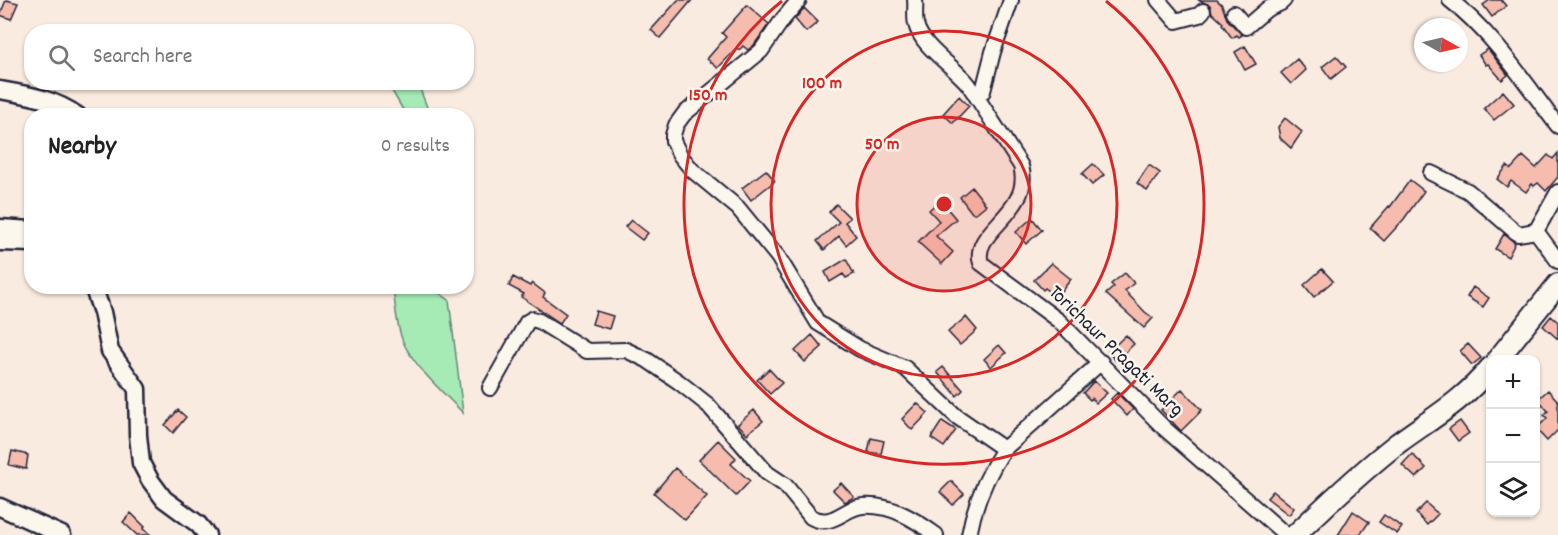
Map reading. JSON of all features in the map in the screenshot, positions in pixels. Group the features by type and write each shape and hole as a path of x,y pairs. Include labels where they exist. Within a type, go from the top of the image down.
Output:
{"main road":[{"path":"1501,355 1558,284"},
{"path":"1295,535 1378,460 1456,403 1486,374"}],"street":[{"path":"799,0 761,51 684,114 676,125 673,135 676,148 692,170 738,208 778,257 818,323 860,349 905,368 956,416 1004,449"},
{"path":"915,0 916,24 924,38 945,61 960,73 974,92 983,91 993,52 1011,0"},
{"path":"1158,0 1176,21 1199,15 1203,11"},
{"path":"1234,13 1246,27 1267,9 1284,0"},
{"path":"1450,0 1464,11 1493,43 1558,126"},
{"path":"0,90 45,98 68,108"},
{"name":"Torichaur Pragati Marg","path":"974,92 1021,166 1024,178 1023,189 1018,199 981,245 979,255 981,263 1059,321 1164,428 1286,535"},
{"path":"1431,173 1468,191 1518,234 1536,231"},
{"path":"1536,231 1558,192"},
{"path":"0,228 24,230"},
{"path":"1536,231 1558,261"},
{"path":"0,242 24,243"},
{"path":"96,294 110,351 137,389 141,463 164,499 198,524 207,535"},
{"path":"490,388 527,322 532,319 539,321 587,351 626,350 647,360 679,382 708,405 767,473 784,485 811,517 825,522 861,506 884,506 914,519 936,535"},
{"path":"969,535 974,509 988,474 1004,449 1101,362"},
{"path":"0,507 62,535"}],"green space":[{"path":"391,90 420,90 427,108 402,108"},
{"path":"394,294 441,294 449,300 463,413 410,355 402,340"}],"building":[{"path":"6,0 18,3 11,19 0,15"},
{"path":"678,0 692,0 660,38 651,30"},
{"path":"1198,0 1217,0 1222,5 1227,19 1242,35 1232,38 1223,23 1212,13 1210,5"},
{"path":"1490,0 1501,0 1506,6 1492,17 1483,5"},
{"path":"747,5 769,24 754,45 748,50 743,46 739,50 737,48 718,68 707,59 726,37 722,33"},
{"path":"804,8 818,22 806,32 795,19"},
{"path":"1245,46 1256,64 1245,70 1235,52"},
{"path":"1488,49 1508,75 1502,80 1479,55"},
{"path":"1336,56 1346,67 1331,79 1322,67"},
{"path":"1297,59 1306,70 1291,84 1281,73"},
{"path":"1503,91 1514,104 1494,120 1484,108"},
{"path":"959,96 969,106 953,123 943,114"},
{"path":"1285,118 1302,132 1291,148 1280,138 1278,127"},
{"path":"1558,153 1558,177 1546,191 1538,183 1534,186 1532,184 1526,192 1511,181 1507,187 1497,179 1507,166 1511,169 1523,156 1536,168 1548,155 1553,159"},
{"path":"1093,164 1104,175 1092,185 1082,174"},
{"path":"1149,165 1160,173 1147,191 1137,183"},
{"path":"766,170 775,181 751,200 742,188"},
{"path":"1410,180 1424,191 1404,219 1384,241 1370,228 1390,207"},
{"path":"972,187 986,205 976,213 972,213 960,197"},
{"path":"940,200 956,219 936,236 953,252 942,264 918,242 939,221 929,210"},
{"path":"836,204 850,218 845,222 856,236 846,245 839,236 824,250 817,241 839,222 829,212"},
{"path":"1032,218 1042,230 1026,244 1016,232"},
{"path":"631,220 648,233 642,240 625,227"},
{"path":"1504,234 1515,243 1508,257 1495,249"},
{"path":"846,259 854,274 846,278 843,274 830,282 825,272"},
{"path":"1051,263 1071,279 1057,297 1045,288 1043,290 1034,280"},
{"path":"1322,269 1333,281 1314,297 1304,285"},
{"path":"1125,273 1134,283 1125,291 1153,318 1144,328 1106,294 1114,287 1111,284"},
{"path":"513,277 530,286 532,283 545,293 543,297 566,314 560,323 521,297 524,294 509,286"},
{"path":"1473,287 1489,298 1483,307 1467,297"},
{"path":"596,311 613,316 609,329 592,324"},
{"path":"1551,316 1558,322 1558,339 1543,326"},
{"path":"966,317 977,330 960,345 948,332"},
{"path":"812,335 822,347 805,362 795,351"},
{"path":"1126,335 1134,344 1116,361 1108,352"},
{"path":"1468,344 1481,358 1472,365 1460,351"},
{"path":"999,345 1006,353 991,367 984,359"},
{"path":"943,367 963,390 957,396 937,372"},
{"path":"769,369 782,383 770,394 757,380"},
{"path":"1094,381 1107,393 1096,403 1083,393"},
{"path":"1182,389 1202,410 1181,431 1161,410"},
{"path":"1548,390 1558,401 1558,430 1547,441 1540,433 1540,425 1547,418 1544,415 1548,411 1540,401 1540,397"},
{"path":"1117,393 1133,409 1127,416 1111,399"},
{"path":"917,403 928,413 912,430 902,419"},
{"path":"178,410 186,417 173,433 165,425"},
{"path":"754,410 763,421 747,434 738,424"},
{"path":"942,421 956,430 944,447 931,438"},
{"path":"1460,421 1469,433 1458,441 1449,429"},
{"path":"871,438 884,441 881,454 868,452"},
{"path":"718,440 736,458 731,464 750,481 736,496 699,460"},
{"path":"12,451 28,455 26,469 9,465"},
{"path":"1412,454 1426,468 1416,478 1402,465"},
{"path":"675,468 707,496 685,520 654,493"},
{"path":"951,481 964,494 953,505 940,492"},
{"path":"841,483 854,497 845,502 833,490"},
{"path":"1273,491 1294,508 1289,515 1267,498"},
{"path":"1426,503 1438,514 1427,525 1416,513"},
{"path":"1353,511 1369,522 1360,535 1338,535"},
{"path":"131,513 145,527 143,529 151,535 137,535 123,522"},
{"path":"1384,515 1402,527 1397,534 1379,522"}]}
